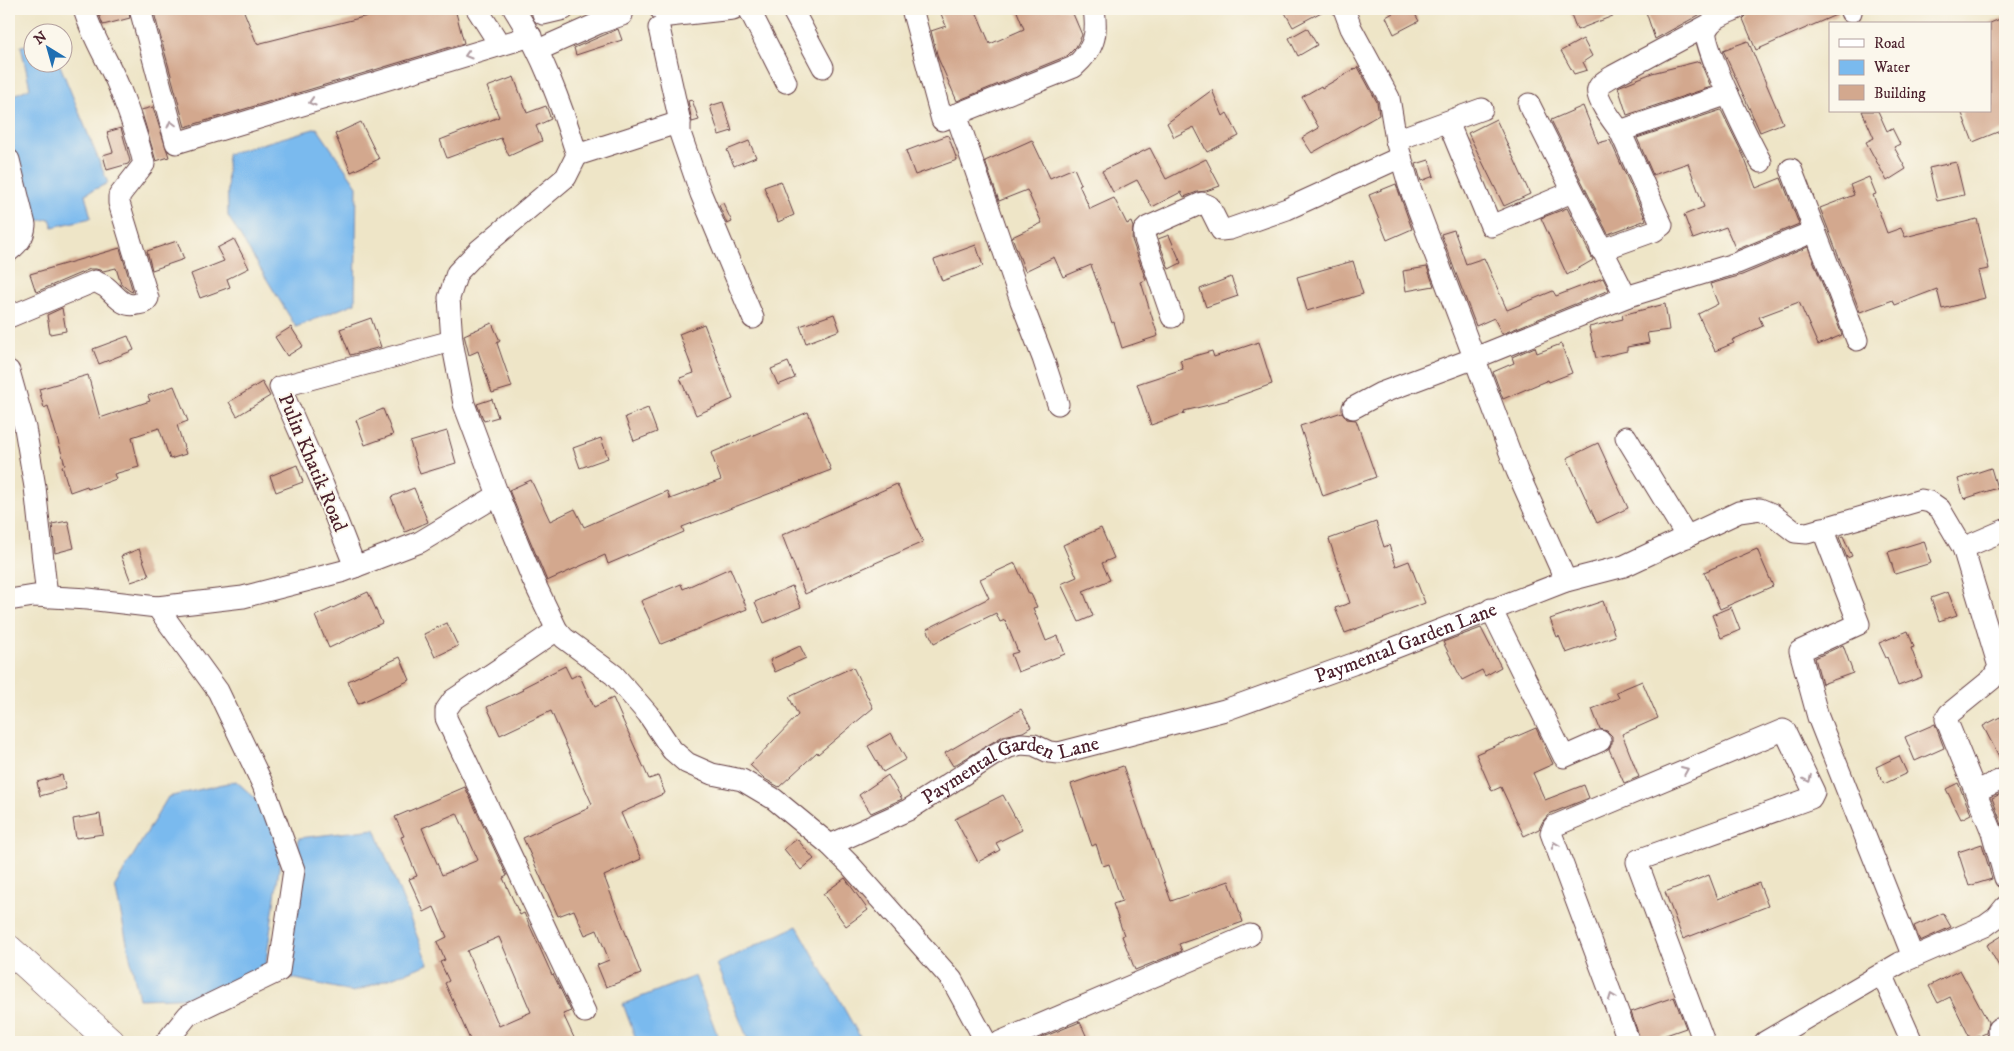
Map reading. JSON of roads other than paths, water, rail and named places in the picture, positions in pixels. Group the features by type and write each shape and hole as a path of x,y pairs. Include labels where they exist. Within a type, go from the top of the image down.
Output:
{"main road":[{"path":"9,949 111,1042"}],"street":[{"path":"9,317 95,281 126,304 132,305 146,302 148,298 119,203 119,196 144,164 139,141 118,85 90,30 84,9"},
{"path":"140,9 176,143 500,45 535,43 622,15"},
{"path":"476,9 500,45"},
{"path":"514,9 535,43 563,109 577,155 566,177 479,250 457,273 449,298 452,341 464,404 498,495 533,580 557,630 578,650 614,675 648,714 672,750 687,763 712,774 742,780 774,799 830,845 852,866 952,980 986,1042"},
{"path":"542,9 543,14 564,9"},
{"path":"734,9 659,18 680,122 680,134 701,194 753,318"},
{"path":"749,9 786,82"},
{"path":"792,9 823,67"},
{"path":"912,9 942,120 1074,67 1085,57 1094,44 1096,20 1094,9"},
{"path":"1344,9 1360,44 1389,98 1398,149 1409,185 1516,471 1566,581"},
{"path":"1602,250 1654,232 1662,225 1620,131 1598,97 1597,93 1600,86 1613,76 1710,24 1718,17 1736,9"},
{"path":"1710,24 1705,33 1708,43 1728,94 1761,162"},
{"path":"1620,131 1728,94"},
{"path":"1529,104 1626,297"},
{"path":"1172,317 1144,236 1144,231 1148,227 1202,203 1209,206 1221,230 1230,229 1287,209 1448,122 1482,109"},
{"path":"956,114 1058,404"},
{"path":"577,155 680,122"},
{"path":"1448,122 1491,226 1572,192"},
{"path":"9,160 25,225 21,240 9,251"},
{"path":"1791,169 1857,340"},
{"path":"1353,408 1381,393 1475,358 1626,297 1737,263 1815,231"},
{"name":"Pulin Khatik Road","path":"355,567 323,485 280,386 452,341"},
{"path":"9,371 13,403 25,428 36,487 47,597"},
{"path":"1626,437 1687,537"},
{"path":"9,600 34,596 88,599 157,607 243,597 355,567 420,542 498,495"},
{"name":"Paymental Garden Lane","path":"830,845 908,810 992,756 1009,748 1021,744 1034,745 1049,752 1059,753 1225,710 1353,664 1566,581 1624,566 1739,512 1760,509 1772,514 1794,532 1807,533 1921,500 1930,502 1940,509 1963,548 2002,676"},
{"path":"1822,528 1859,624 1800,651 1818,717 1913,957"},
{"path":"1963,548 2005,530"},
{"path":"157,607 218,691 263,785 294,870 279,971 188,1016 166,1042"},
{"path":"1491,609 1564,756 1600,741"},
{"path":"557,630 453,700 446,710 446,718 586,1012"},
{"path":"2002,676 1992,679 1949,714 1946,719 1992,832 2005,878"},
{"path":"1630,1042 1551,834 1551,829 1554,826 1783,730 1814,792 1811,798 1638,860 1637,862 1704,1042"},
{"path":"1976,791 2005,778"},
{"path":"1765,1042 1913,957 1985,926 1996,918 2005,907"},
{"path":"1000,1042 1250,935"},
{"path":"1882,974 1912,1042"}],"water":[{"path":"27,72 63,72 108,183 85,194 91,218 53,227 50,219 30,222 9,145 9,97 30,88"},
{"path":"317,128 357,186 355,303 296,327 228,216 227,154"},
{"path":"236,781 285,825 264,977 208,997 139,999 115,886 168,797"},
{"path":"375,829 428,964 354,992 287,977 299,838"},
{"path":"797,926 863,1042 749,1042 717,964"},
{"path":"695,976 720,1042 637,1042 623,1004"}]}
